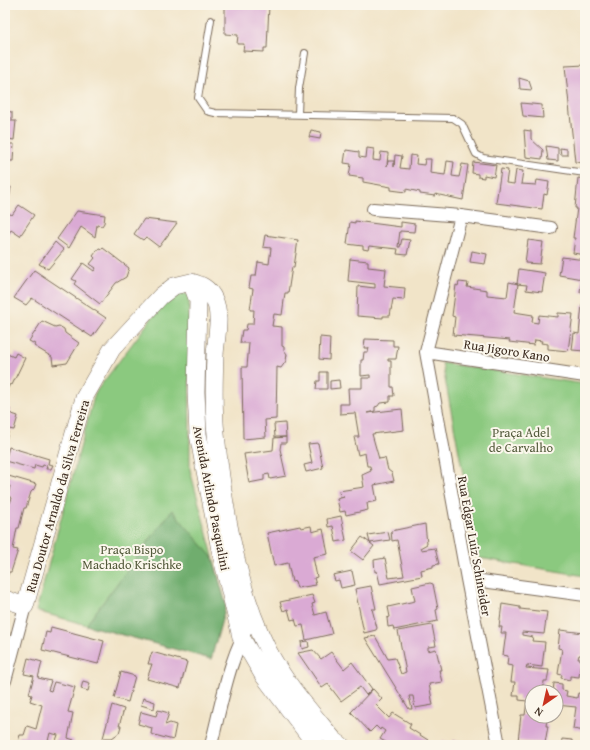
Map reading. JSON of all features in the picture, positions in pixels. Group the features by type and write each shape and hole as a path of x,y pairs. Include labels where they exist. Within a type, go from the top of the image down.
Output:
{"street":[{"path":"373,209 460,216 551,228"},
{"path":"426,352 460,216"},
{"name":"Rua Doutor Arnaldo da Silva Ferreira","path":"5,681 84,398 112,350 161,296 174,286 191,282"},
{"name":"Avenida Arlindo Pasqualini","path":"191,282 204,285 214,299 218,313 214,383 215,432 224,496 240,574 253,618 269,652 300,698 334,740 341,745"},
{"name":"Avenida Arlindo Pasqualini","path":"191,282 198,302 196,392 198,434 220,550 241,637 263,675 316,745"},
{"name":"Rua Jigoro Kano","path":"426,352 585,376"},
{"name":"Rua Edgar Luiz Schineider","path":"426,352 499,745"},
{"path":"467,579 585,596"},
{"path":"5,600 25,606"},
{"path":"211,745 241,637 253,618"},
{"path":"253,659 269,652"}],"lane":[{"path":"211,20 198,98 207,110 215,114 298,114 453,118 462,124 476,154 483,158 585,173"},
{"path":"298,114 305,53"}],"green space":[{"name":"Praça Bispo Machado Krischke","path":"173,290 189,295 190,470 226,605 211,659 36,611 95,393"},
{"name":"Praça Adel de Carvalho","path":"442,363 585,384 585,576 479,558"},
{"path":"172,510 213,558 226,605 211,659 86,625"}],"building":[{"path":"225,5 269,5 267,48 264,48 264,52 243,51 244,44 237,44 238,35 225,34"},
{"path":"585,65 585,163 575,162 565,66"},
{"path":"519,78 529,81 532,90 520,89"},
{"path":"521,103 542,105 543,118 523,116"},
{"path":"5,111 12,112 12,121 16,121 14,140 8,139 9,133 5,133"},
{"path":"311,130 321,132 320,139 309,137"},
{"path":"524,130 531,131 531,139 543,150 542,159 526,157"},
{"path":"5,144 14,144 13,161 5,161"},
{"path":"546,146 558,148 558,161 548,160"},
{"path":"367,148 374,149 373,160 380,161 381,152 388,153 387,166 388,161 394,161 394,167 395,155 402,156 400,168 409,169 410,155 417,156 416,164 424,165 425,159 431,159 430,173 445,175 447,161 454,162 452,176 459,177 462,164 468,165 463,200 435,194 435,196 420,194 420,192 406,189 406,192 391,190 391,187 363,182 363,178 349,176 351,164 344,163 346,150 359,152 359,157 366,158"},
{"path":"560,148 567,149 567,155 561,155"},
{"path":"473,162 496,165 494,177 484,175 484,178 478,177 478,174 472,173"},
{"path":"501,169 508,170 506,183 514,184 516,170 523,171 521,184 536,185 537,180 549,182 547,195 544,194 542,209 496,203"},
{"path":"578,178 585,179 585,255 573,253"},
{"path":"5,186 11,187 9,199 5,198"},
{"path":"19,205 34,215 20,236 11,230 5,239 5,218 8,213 12,215"},
{"path":"77,211 105,215 104,223 102,226 97,225 95,237 81,227 69,248 57,239"},
{"path":"144,219 177,223 159,247 146,237 143,240 134,234"},
{"path":"355,221 401,227 401,222 415,224 414,232 400,231 398,247 400,247 402,239 410,240 407,255 397,254 398,249 369,246 368,250 363,249 363,246 347,244 350,222 355,223"},
{"path":"265,235 298,240 294,267 292,267 288,293 285,293 282,315 274,314 272,326 282,327 282,346 287,354 286,361 281,368 277,367 276,419 265,420 266,437 243,439 242,367 247,367 249,343 240,343 242,330 246,330 247,324 253,324 254,310 250,310 253,289 249,288 251,276 256,276 258,262 269,264 271,248 263,247"},
{"path":"528,240 543,242 540,264 525,263"},
{"path":"55,242 64,250 48,269 39,264"},
{"path":"99,248 103,248 129,268 126,277 116,283 100,304 74,284 76,281 72,279 83,263 94,271 96,268 90,264 95,258 93,256"},
{"path":"472,251 487,254 485,264 470,262"},
{"path":"562,257 585,260 583,279 585,279 585,293 580,292 582,279 559,275"},
{"path":"350,259 368,261 368,267 386,269 384,286 405,288 404,300 393,299 390,316 383,316 383,318 357,316 358,286 375,288 375,284 348,281"},
{"path":"519,269 545,273 542,292 526,290 527,285 517,284"},
{"path":"34,270 106,318 92,337 32,298 26,305 14,298"},
{"path":"459,282 468,283 467,287 487,290 487,295 507,297 509,282 518,284 514,312 533,315 532,322 538,323 539,315 558,317 558,313 573,314 568,351 548,349 548,344 535,340 534,345 509,342 510,340 453,335 455,317 452,316 456,285 458,286"},
{"path":"582,305 585,305 585,351 572,350 574,333 579,334"},
{"path":"42,321 55,327 59,326 64,329 65,333 79,343 67,363 53,365 52,357 34,346 35,344 29,341"},
{"path":"320,337 330,338 329,360 319,359"},
{"path":"365,339 393,340 393,346 398,346 396,359 388,359 388,361 391,361 391,387 393,387 394,396 390,396 390,402 380,403 375,407 375,411 367,413 402,409 404,430 372,434 379,459 385,458 388,470 392,473 394,481 374,485 377,501 367,503 368,510 346,515 345,511 340,512 337,499 344,497 340,497 339,491 364,487 362,475 371,471 370,466 367,466 365,453 358,455 354,437 359,437 355,413 340,414 340,404 349,404 348,388 362,388 362,378 370,378 370,375 361,376 361,360 363,360 364,352 368,352 369,348 364,348"},
{"path":"5,353 14,357 16,353 25,358 12,385 10,384 8,388 5,387"},
{"path":"320,372 327,372 327,389 316,389 317,381 320,381"},
{"path":"339,380 340,388 330,389 330,381"},
{"path":"5,408 10,409 9,413 18,416 14,430 9,429 5,444"},
{"path":"285,423 286,437 275,437 274,424"},
{"path":"286,437 286,443 281,443 280,449 286,476 270,479 269,474 264,475 264,480 249,483 244,454 273,450 274,438"},
{"path":"318,443 323,468 306,472 304,465 312,463 308,444"},
{"path":"9,447 49,459 48,464 53,465 51,469 46,469 47,466 43,465 42,467 35,465 34,469 5,461"},
{"path":"5,475 36,484 31,492 26,508 24,508 19,528 17,528 13,549 18,550 11,572 9,572 5,582 5,502 10,503 12,498 8,496 10,486 5,485"},
{"path":"341,516 346,540 336,542 333,526 328,527 327,519"},
{"path":"425,524 427,544 420,548 421,550 435,548 439,564 421,570 422,576 380,584 377,571 375,572 374,560 385,558 389,578 404,576 397,540 392,541 391,531"},
{"path":"300,526 301,528 311,526 312,532 323,529 328,554 313,557 317,577 314,578 316,585 297,588 295,581 292,582 288,563 274,566 267,533"},
{"path":"388,532 390,540 370,543 368,535"},
{"path":"362,537 374,546 363,560 351,551"},
{"path":"352,571 355,585 341,588 339,580 335,581 333,575"},
{"path":"430,583 433,584 438,609 436,610 438,621 394,630 393,626 388,627 387,618 390,617 388,607 415,601 412,587"},
{"path":"371,586 376,609 372,609 377,628 376,630 364,633 355,589"},
{"path":"312,595 315,603 312,604 315,615 326,612 332,634 306,640 303,625 297,626 295,619 291,620 288,609 283,611 280,602"},
{"path":"502,604 520,607 520,609 547,612 544,634 522,632 522,635 533,637 532,641 545,642 542,667 527,665 526,668 549,670 547,681 544,681 544,684 524,684 524,701 519,700 519,696 513,696 515,682 511,682 513,666 507,665 508,656 503,655 506,633 501,633 502,627 499,627"},
{"path":"432,625 436,646 428,647 428,651 436,649 442,682 429,684 433,705 415,708 413,696 409,696 412,709 409,709 365,638 375,636 388,659 395,658 401,674 406,672 398,631"},
{"path":"51,627 104,641 98,664 42,650 46,632 50,633"},
{"path":"560,630 584,633 582,655 579,655 578,659 581,659 579,677 570,676 570,680 561,678 562,675 558,674 562,649 558,648"},
{"path":"308,641 309,647 302,649 301,642"},
{"path":"313,650 321,659 331,652 344,669 352,662 372,689 366,695 360,687 341,701 328,684 322,688 298,653"},
{"path":"152,652 187,662 180,688 147,679 152,664 148,664"},
{"path":"28,658 42,662 38,678 51,681 48,690 51,691 54,682 75,687 68,712 73,713 68,738 74,740 73,745 17,745 20,735 24,735 27,726 36,729 42,705 30,701 32,695 29,694 34,676 24,674","holes":["50,733 58,735 55,743 48,741"]},
{"path":"121,672 135,676 128,702 114,698"},
{"path":"83,681 90,683 88,691 81,689"},
{"path":"373,689 382,699 376,705 389,718 393,713 411,724 409,728 428,740 425,745 391,745 380,739 385,731 381,728 380,730 376,726 370,732 351,712"},
{"path":"564,690 567,691 566,696 577,698 578,693 585,694 585,731 573,729 576,707 564,706"},
{"path":"143,698 155,702 154,709 141,705"},
{"path":"112,705 124,709 119,726 121,726 119,733 112,738 103,738"},
{"path":"158,710 169,713 165,725 170,723 176,725 173,740 151,734 152,728 138,724 141,712 156,716"},
{"path":"521,715 524,715 524,724 546,724 546,726 548,726 545,743 518,741"},
{"path":"562,739 572,740 572,745 561,745"},
{"path":"453,740 473,745 432,745 444,741 453,743"}]}
